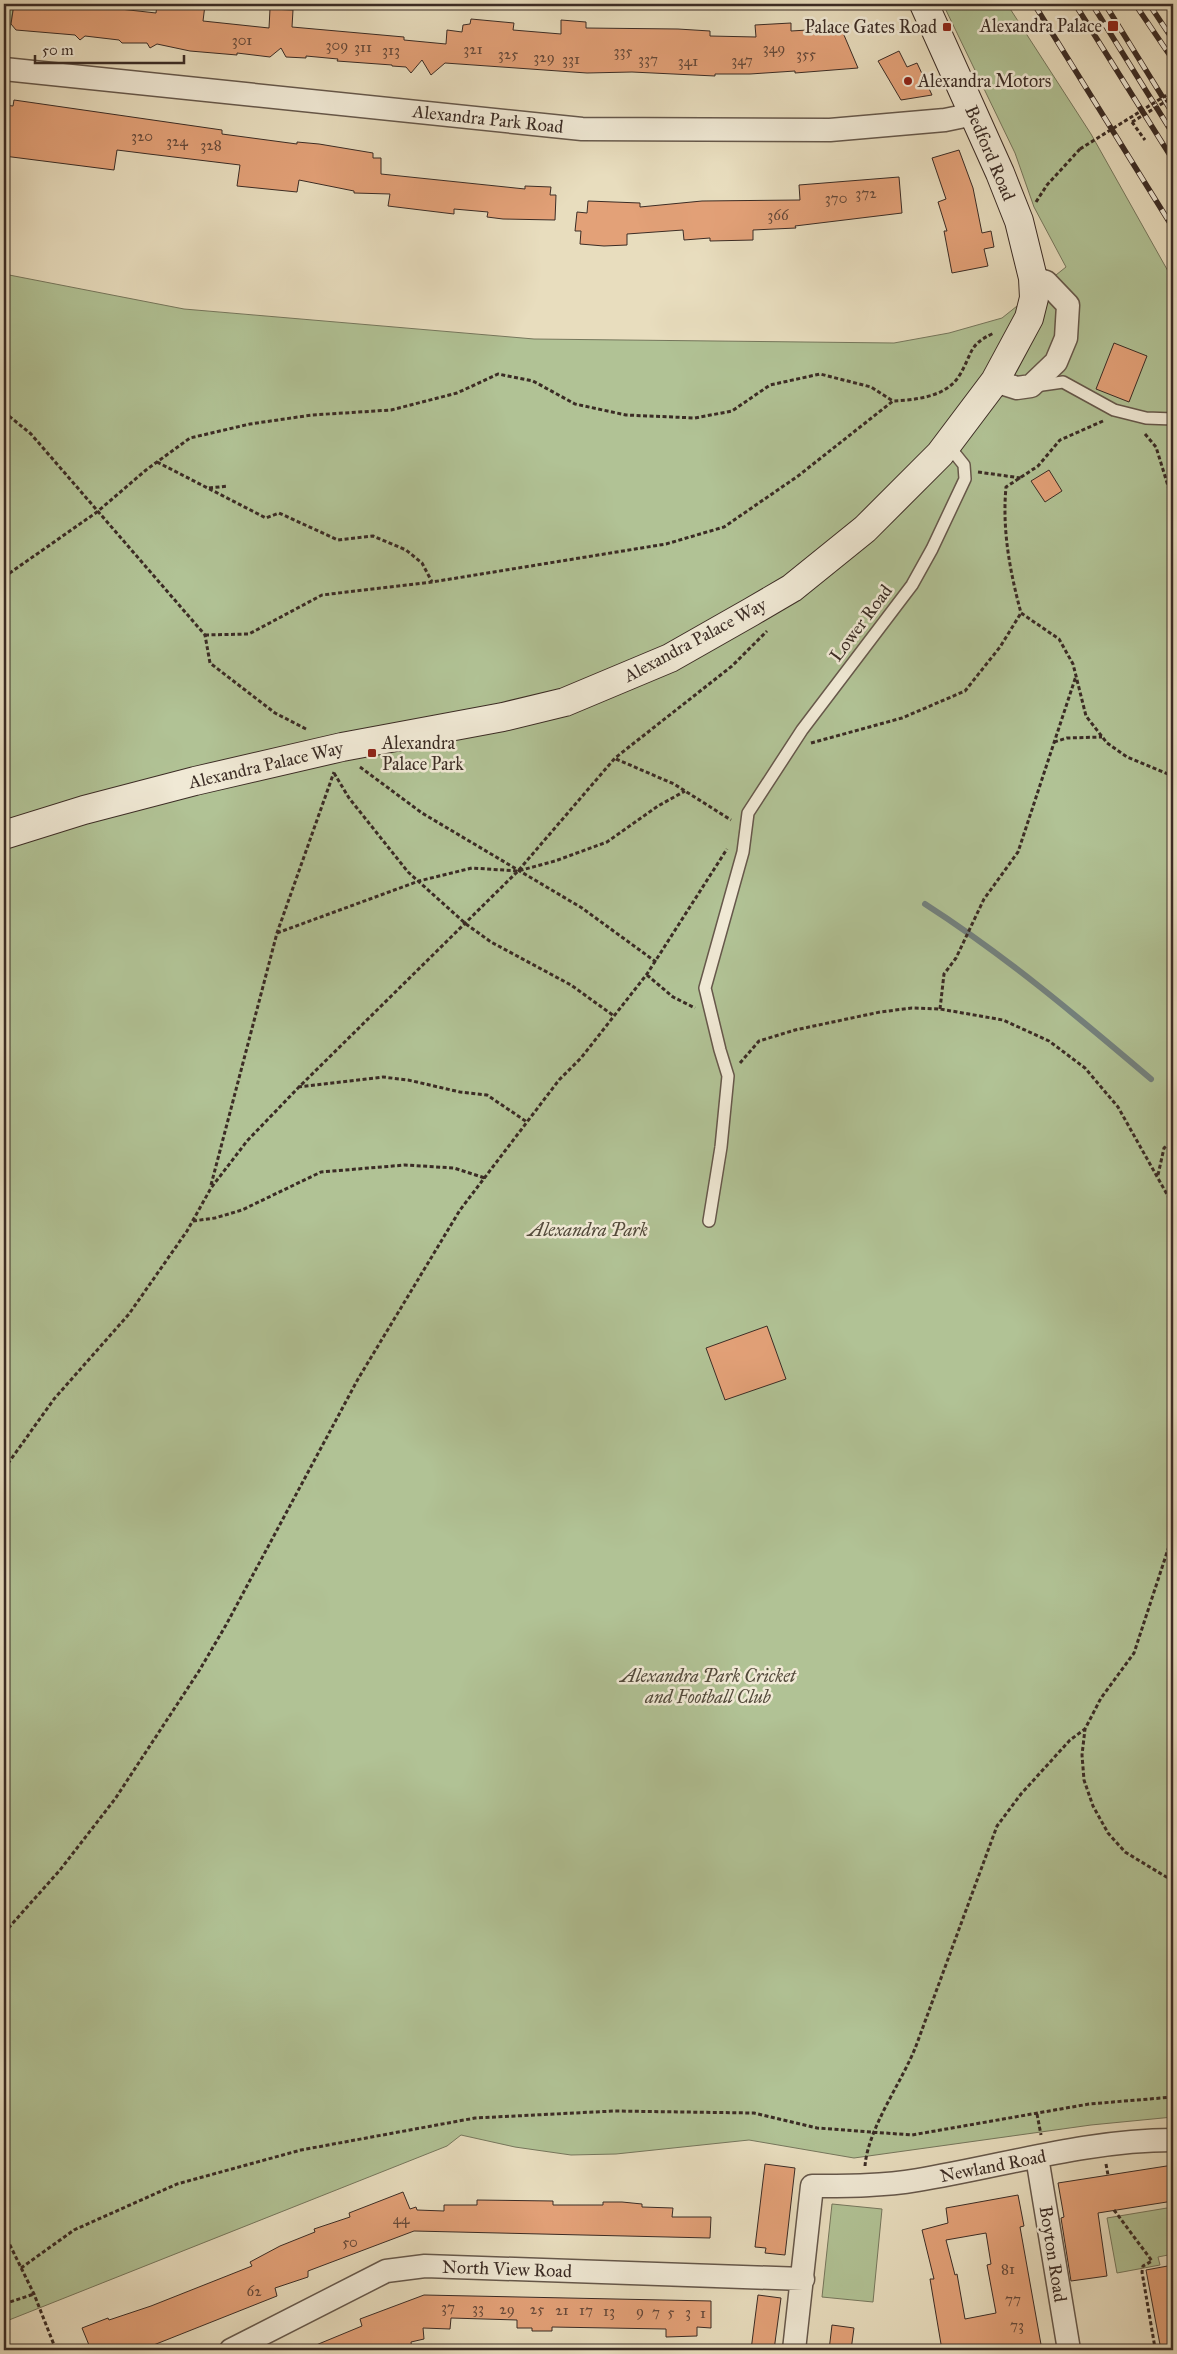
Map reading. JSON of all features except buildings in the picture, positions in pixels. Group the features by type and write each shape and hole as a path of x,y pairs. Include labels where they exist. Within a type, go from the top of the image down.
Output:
{"street":[{"name":"Bedford Road","path":"924,4 1000,173 1026,214"},
{"name":"Alexandra Park Road","path":"4,69 582,129 830,130 945,120 974,114"},
{"name":"Alexandra Palace Way","path":"4,835 84,810 195,781 345,762 503,717 565,702 670,658 792,588 865,529 948,445 995,381 1029,318 1034,298 1026,214"},
{"path":"995,381 1017,388 1031,386 1056,362 1066,338 1068,305 1046,282 1033,278"},
{"name":"Newland Road","path":"803,2279 812,2186 865,2186 918,2181 1037,2157 1132,2142 1173,2140"},
{"name":"Boyton Road","path":"1037,2157 1069,2350"},
{"name":"North View Road","path":"231,2350 386,2271 416,2268 803,2279"},
{"path":"794,2350 803,2279"}],"lane":[{"path":"1031,386 1063,382 1114,410 1146,418 1173,419"},
{"name":"Lower Road","path":"728,1076 705,988 743,852 748,813 795,740 912,585 932,549 965,479 964,465 948,445"},
{"path":"709,1221 721,1146 728,1076"}],"path":[{"path":"1026,214 1047,185 1080,148 1173,91"},
{"path":"1145,140 1132,122 1173,97"},
{"path":"205,635 249,634 322,595 432,582 666,544 724,527 798,476 893,401 932,396 947,388 958,378 977,340 1029,318"},
{"path":"4,576 97,512 157,462 190,438 250,424 312,415 364,414 391,410 457,394 498,374 533,381 575,404 626,415 695,418 732,411 770,384 820,374 871,387 893,401"},
{"path":"4,412 31,434 205,635 210,663 275,713 310,731"},
{"path":"1108,419 1060,440 1038,466 1006,487 1003,516 1011,572 1021,613 1059,639 1076,675 1086,716 1107,744 1128,757 1173,776"},
{"path":"1143,431 1156,447 1173,502"},
{"path":"157,462 266,518 279,514 338,540 372,536 406,550 422,563 432,582"},
{"path":"970,471 1021,478"},
{"path":"208,488 228,486"},
{"path":"795,740 814,744 902,718 965,691 1000,647 1021,613"},
{"path":"4,1469 54,1399 129,1314 193,1221 211,1188 247,1141 298,1088 518,871 615,758 732,666 772,625"},
{"path":"940,1009 944,974 956,958 984,899 1018,852 1076,675"},
{"path":"1054,742 1067,738 1102,737"},
{"path":"615,758 686,790 732,821"},
{"path":"345,762 422,813 582,908 656,962"},
{"path":"345,762 349,798 408,872 466,924 491,942 571,985 614,1016"},
{"path":"211,1188 276,933 345,762"},
{"path":"276,933 418,881 472,868 518,871 555,861 608,842 658,806 686,790"},
{"path":"4,1933 60,1870 115,1799 199,1671 226,1625 358,1378 460,1210 559,1080 581,1058 656,962 731,842"},
{"path":"647,974 660,987 683,1004"},
{"path":"728,1076 759,1042 880,1012 912,1008 940,1009 1002,1020 1049,1041 1078,1063 1118,1107 1173,1206"},
{"path":"298,1088 383,1077 408,1080 487,1096 527,1122"},
{"path":"1158,1176 1164,1148 1173,1142"},
{"path":"193,1221 215,1218 242,1210 321,1172 405,1165 454,1168 485,1178"},
{"path":"1173,1534 1134,1653 1101,1698 1085,1729 1082,1755 1083,1772 1093,1806 1108,1833 1125,1852 1173,1881"},
{"path":"865,2186 866,2163 875,2132 885,2106 906,2072 997,1826 1021,1794 1070,1740 1085,1729"},
{"path":"21,2268 74,2230 177,2184 301,2150 475,2118 614,2111 754,2113 817,2128 912,2135 1089,2104 1173,2097"},
{"path":"1114,2210 1152,2261 1143,2266 1142,2272 1155,2348"},
{"path":"4,2233 34,2294 56,2350"},
{"path":"4,2304 34,2294"}],"green space":[{"path":"4,4 14,4 8,40 4,40"},
{"name":"Alexandra Park","path":"943,4 1007,4 1091,134 1173,280 1173,2117 1091,2125 854,2158 749,2140 616,2154 571,2155 515,2147 461,2135 447,2146 4,2322 4,274 184,309 534,339 894,343 949,333 1002,318 1066,267 1034,207 1015,153"},
{"path":"832,2204 882,2209 873,2302 822,2297"},
{"path":"1173,2207 1173,2254 1158,2257 1160,2265 1117,2273 1107,2218"}],"waterway":[{"path":"925,904 1013,966 1151,1079"}],"railway":[{"path":"1034,4 1173,228"},
{"path":"1075,4 1173,160"},
{"path":"1092,4 1173,134"},
{"path":"1105,4 1173,114"},
{"path":"1135,4 1173,60"},
{"path":"1149,4 1173,40"}],"place":[{"name":"Alexandra Palace","path":"1113,26"},
{"name":"Palace Gates Road","path":"947,27"},
{"name":"Alexandra Motors","path":"908,81"},
{"name":"Alexandra Palace Park","path":"372,753"}],"park label":[{"name":"Alexandra Park Cricket and Football Club","path":"708,1686"}]}
